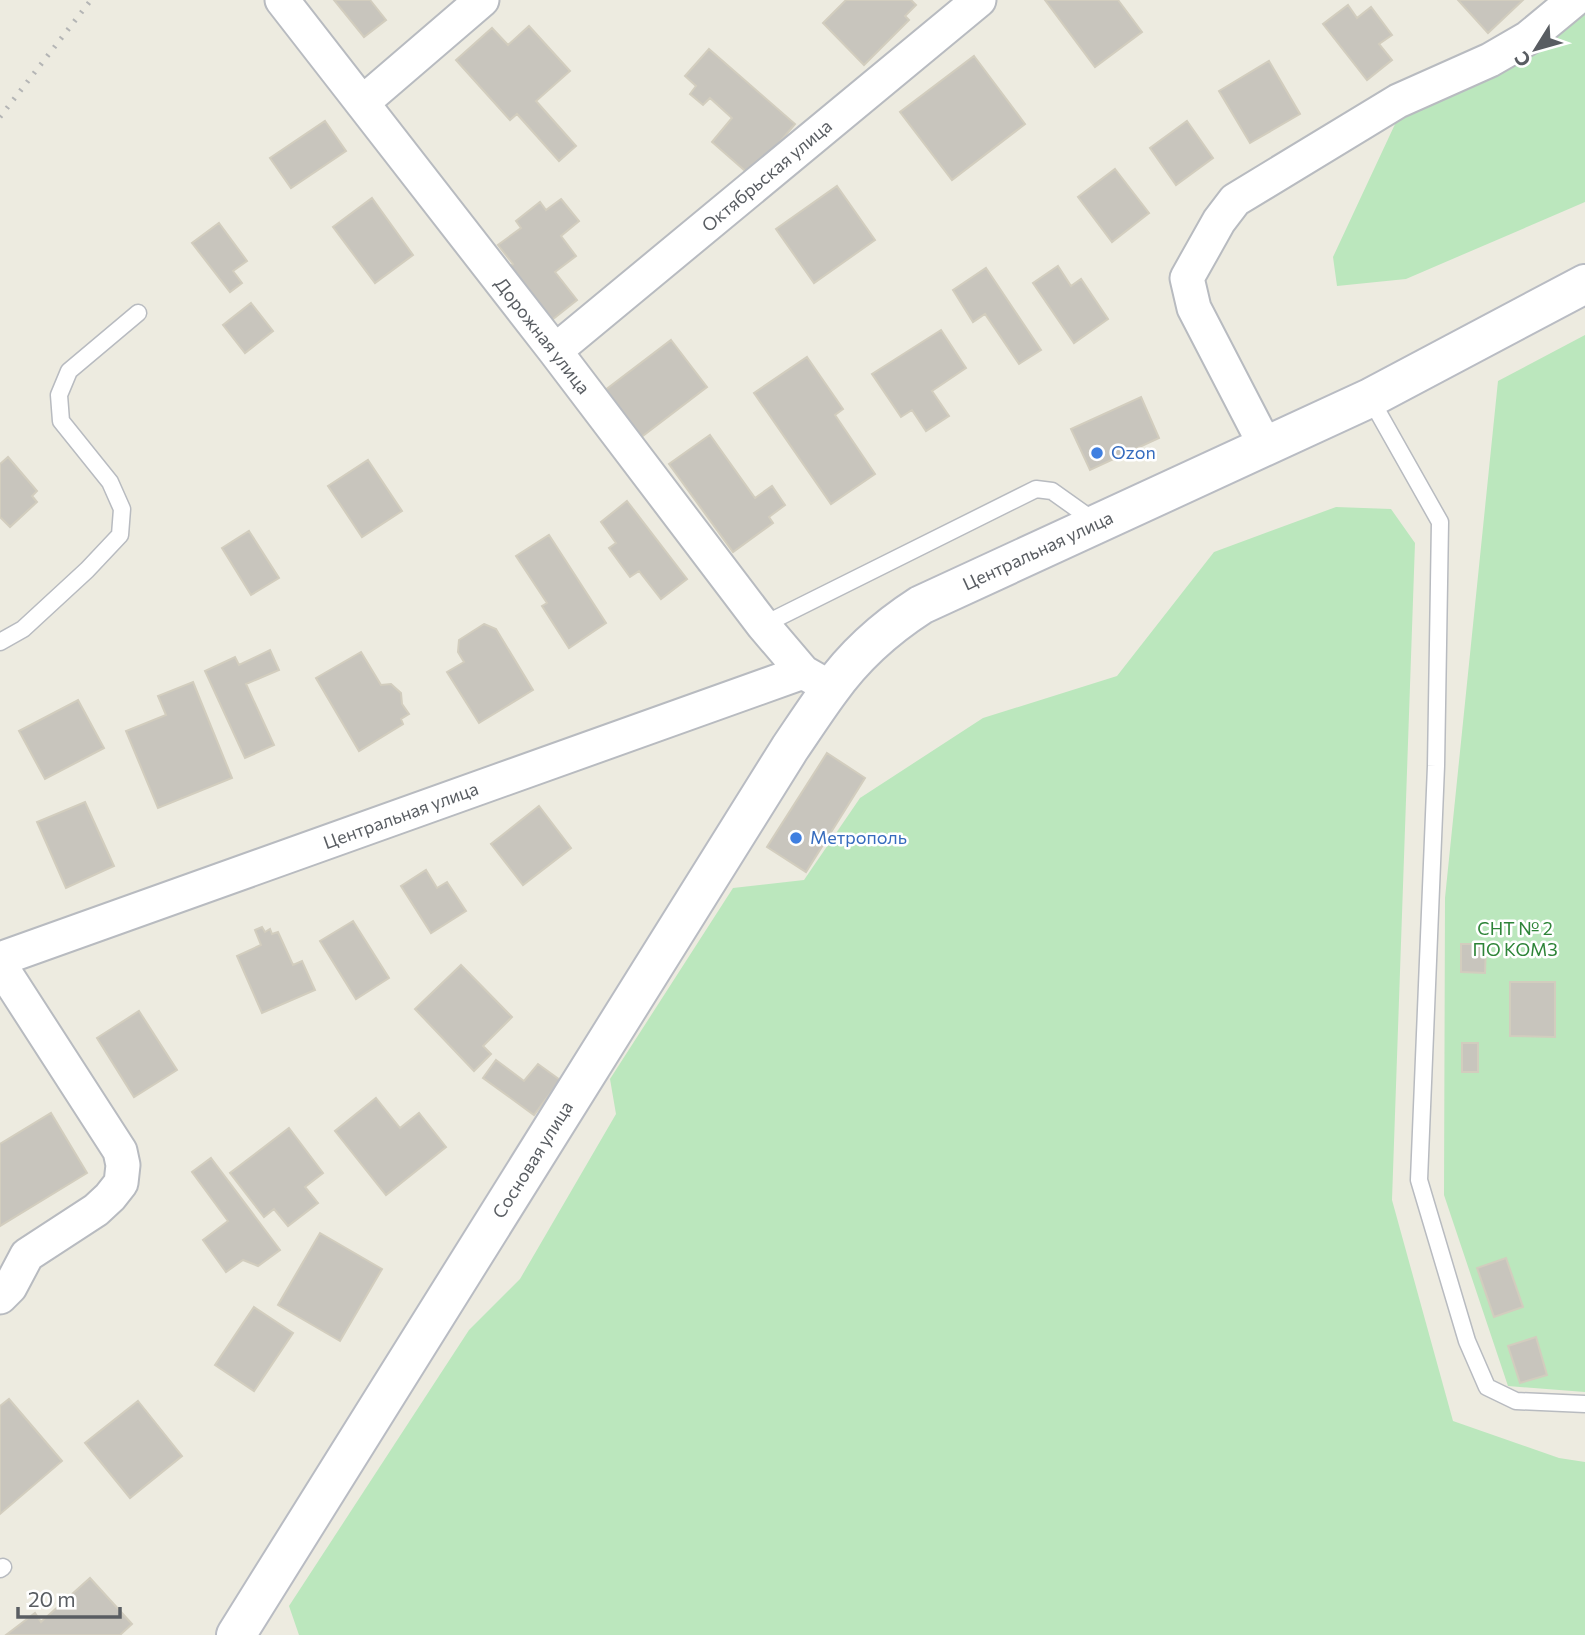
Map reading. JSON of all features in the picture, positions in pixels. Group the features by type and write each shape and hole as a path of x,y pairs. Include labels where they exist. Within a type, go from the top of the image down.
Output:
{"street":[{"name":"Дорожная улица","path":"282,0 555,351 763,625 817,680"},
{"path":"362,103 482,0"},
{"name":"Октябрьская улица","path":"555,351 979,0"},
{"path":"1265,445 1194,308 1187,278 1219,221 1234,200 1398,101 1490,60 1528,38 1574,0"},
{"name":"Центральная улица","path":"0,959 817,680 861,655 897,621 922,605 1370,398 1585,284"},
{"name":"Сосновая улица","path":"236,1635 790,748 817,680"},
{"path":"0,965 120,1151 123,1165 121,1183 96,1210 13,1263 10,1287 0,1297"}],"lane":[{"path":"0,642 23,629 88,570 120,535 122,509 110,482 61,421 59,395 69,371 138,313"},
{"path":"1370,398 1440,522 1436,766 1419,1180 1466,1340 1487,1387 1516,1401 1585,1404"},
{"path":"763,625 1036,489 1052,491 1097,523"}],"green space":[{"path":"1585,10 1585,202 1406,279 1337,286 1333,257 1403,107"},
{"name":"СНТ № 2 ПО КОМЗ","path":"1585,335 1585,1392 1508,1386 1444,1195 1445,898 1498,381"},
{"path":"1336,507 1391,509 1415,543 1392,1200 1453,1421 1559,1458 1585,1462 1585,1635 299,1635 289,1606 469,1330 520,1279 616,1114 610,1079 733,888 804,880 860,798 983,718 1117,676 1214,552"}],"building":[{"path":"334,0 370,0 386,20 364,37"},
{"path":"846,0 911,0 916,5 905,16 909,20 864,65 823,23"},
{"path":"1045,0 1118,0 1142,32 1095,67"},
{"path":"1458,0 1523,0 1488,33"},
{"path":"1348,5 1357,18 1371,7 1392,35 1379,44 1392,60 1367,80 1323,24"},
{"path":"529,26 570,71 536,101 576,146 559,161 517,114 510,120 456,60 492,28 508,45"},
{"path":"709,49 795,124 751,176 712,142 732,118 710,98 703,105 690,94 696,86 685,76"},
{"path":"974,56 1025,124 952,180 900,112"},
{"path":"1269,61 1300,114 1250,143 1219,91"},
{"path":"325,121 346,151 291,188 270,158"},
{"path":"1187,121 1213,158 1176,185 1150,148"},
{"path":"1115,169 1149,213 1112,242 1078,197"},
{"path":"837,186 875,240 814,283 776,229"},
{"path":"372,198 413,255 375,283 333,227"},
{"path":"561,199 579,221 561,236 576,256 555,272 577,300 548,323 506,269 513,264 498,245 521,228 516,221 540,202 546,210"},
{"path":"219,223 247,261 233,271 242,283 230,292 192,243"},
{"path":"1058,266 1071,286 1081,279 1108,319 1074,343 1033,283"},
{"path":"986,268 1041,350 1019,364 985,314 973,322 953,290"},
{"path":"251,303 273,331 245,353 223,325"},
{"path":"941,330 966,368 932,391 949,416 926,431 912,410 901,417 872,374"},
{"path":"671,340 707,387 640,438 604,391"},
{"path":"807,357 843,409 835,415 875,474 831,504 754,393"},
{"path":"1141,397 1159,438 1090,470 1071,429"},
{"path":"710,435 755,498 772,486 785,505 769,517 773,523 733,552 669,464"},
{"path":"8,457 37,491 32,496 37,502 10,527 0,517 0,464"},
{"path":"368,460 402,511 362,537 328,486"},
{"path":"627,501 687,579 661,599 639,571 630,577 609,548 616,543 601,522"},
{"path":"249,531 279,578 251,595 222,548"},
{"path":"549,535 606,623 569,648 542,606 547,603 516,556"},
{"path":"484,624 496,629 533,690 479,723 447,672 464,662 458,652 459,640"},
{"path":"270,650 279,670 246,684 274,745 245,758 205,671 235,657 239,665"},
{"path":"361,652 381,685 391,684 401,693 402,704 409,714 401,719 403,724 359,751 316,678"},
{"path":"193,682 232,778 158,808 126,731 166,715 158,696"},
{"path":"78,700 104,748 45,779 19,731"},
{"path":"827,753 865,778 806,872 767,847"},
{"path":"85,802 114,866 66,888 37,822"},
{"path":"539,806 571,848 523,885 491,844"},
{"path":"426,870 437,888 447,882 466,911 431,933 401,886"},
{"path":"353,921 389,978 356,999 320,941"},
{"path":"262,927 265,932 270,929 272,934 278,932 293,965 302,961 315,990 262,1013 237,956 261,945 255,930"},
{"path":"1461,944 1486,944 1485,973 1461,972"},
{"path":"461,965 512,1017 483,1046 491,1054 474,1071 415,1009"},
{"path":"1510,982 1555,982 1555,1037 1510,1036"},
{"path":"139,1011 177,1070 134,1097 97,1038"},
{"path":"1462,1043 1478,1043 1478,1072 1462,1072"},
{"path":"496,1060 524,1081 538,1064 560,1080 534,1115 483,1078"},
{"path":"376,1098 400,1128 419,1113 446,1147 386,1195 335,1131"},
{"path":"51,1113 87,1173 0,1226 0,1144"},
{"path":"289,1128 323,1173 305,1187 318,1203 288,1226 274,1209 264,1217 230,1173"},
{"path":"211,1158 280,1250 258,1266 243,1260 226,1272 203,1240 228,1221 192,1172"},
{"path":"320,1233 382,1269 340,1341 278,1305"},
{"path":"1506,1258 1523,1307 1494,1317 1477,1268"},
{"path":"254,1307 293,1333 254,1391 215,1365"},
{"path":"1536,1337 1547,1375 1520,1383 1508,1346"},
{"path":"9,1399 62,1461 0,1514 0,1406"},
{"path":"138,1401 182,1456 130,1498 85,1443"},
{"path":"90,1578 132,1624 120,1635 6,1635 35,1613 41,1622"}],"railway":[{"path":"0,117 91,0"}],"place":[{"name":"Ozon","path":"1097,453"},
{"name":"Метрополь","path":"796,838"}]}
